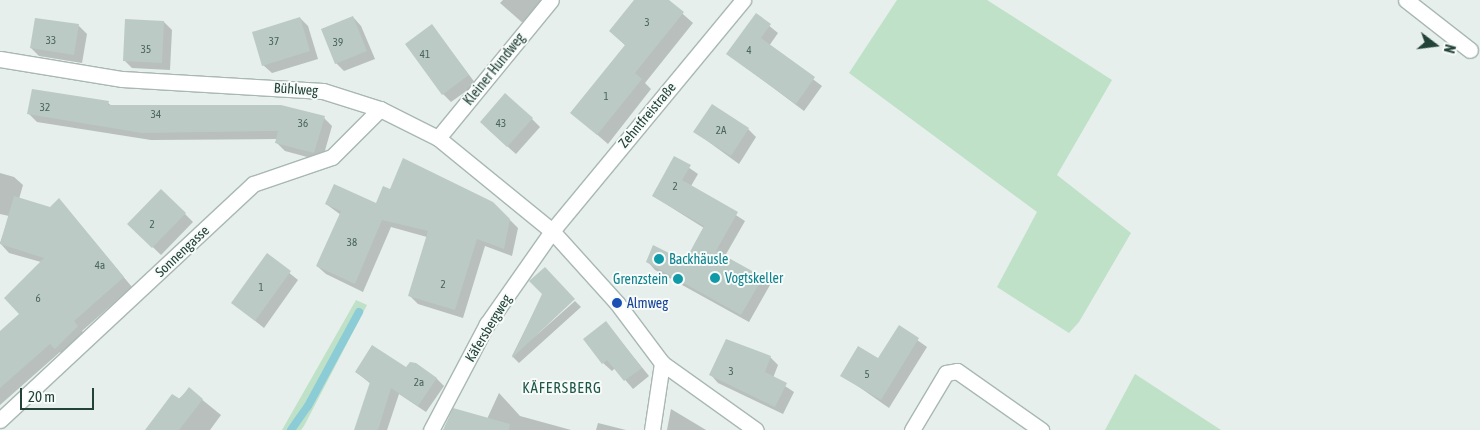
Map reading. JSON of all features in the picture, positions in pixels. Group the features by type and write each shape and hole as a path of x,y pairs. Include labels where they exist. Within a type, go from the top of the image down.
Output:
{"street":[{"name":"Kleiner Hundweg","path":"438,138 551,0"},
{"name":"Zehntfreistraße","path":"552,231 743,0"},
{"path":"1406,0 1470,50"},
{"name":"Bühlweg","path":"0,59 122,79 323,91 380,109 438,138 552,231 617,303 662,363 756,430"},
{"name":"Sonnengasse","path":"0,420 253,184 332,156 380,109"},
{"name":"Käfersbergweg","path":"431,430 487,324 552,231"},
{"path":"652,430 662,363"},
{"path":"912,430 946,373 957,371 1041,430"}],"green space":[{"path":"897,0 987,0 1112,80 1057,175 1131,233 1079,322 1069,333 997,287 1037,212 849,73"},
{"path":"356,300 367,305 304,426 301,430 282,430"},
{"path":"1135,374 1221,430 1105,430"}],"building":[{"path":"634,0 669,0 684,12 635,73 642,79 597,135 570,113 625,45 609,31"},
{"path":"756,13 771,24 761,38 815,77 796,104 726,54"},
{"path":"353,16 367,51 335,64 321,29"},
{"path":"300,17 310,51 262,66 252,32"},
{"path":"35,18 79,24 74,55 30,48"},
{"path":"125,19 164,21 162,63 123,61"},
{"path":"432,24 469,75 442,95 405,44"},
{"path":"32,89 109,101 108,105 281,105 325,116 314,153 275,143 278,131 142,133 27,114"},
{"path":"505,93 533,118 507,147 480,122"},
{"path":"712,104 749,128 731,156 693,132"},
{"path":"674,156 691,165 682,180 738,212 716,251 763,277 741,315 646,262 653,245 685,261 704,226 652,196"},
{"path":"403,158 493,202 510,219 504,249 477,239 455,310 408,296 428,231 382,220 355,284 316,266 341,211 325,204 334,184 376,203 383,186 390,189"},
{"path":"161,189 186,213 152,248 127,224"},
{"path":"14,196 50,207 59,198 124,277 74,321 78,326 55,349 50,344 0,388 0,331 19,314 4,298 44,258 0,244"},
{"path":"267,253 291,271 255,321 231,303"},
{"path":"545,267 575,299 512,358 542,294 529,281"},
{"path":"606,321 642,368 624,381 607,360 602,364 583,339"},
{"path":"899,325 919,338 881,400 840,376 858,346 878,358"},
{"path":"726,339 771,356 765,372 787,383 775,407 709,375"},
{"path":"372,345 406,367 410,362 416,363 437,378 418,406 391,388 378,430 354,430 370,382 355,372"},
{"path":"189,387 203,399 179,430 145,430 172,394 180,399"},
{"path":"453,408 510,424 509,430 443,430"}],"waterway":[{"path":"291,430 308,406 359,312"}],"place":[{"name":"Backhäusle","path":"659,259"},
{"name":"Vogtskeller","path":"715,278"},
{"name":"Grenzstein","path":"678,279"},
{"name":"Almweg","path":"617,303"}],"district":[{"name":"KÄFERSBERG","path":"562,388"}]}
